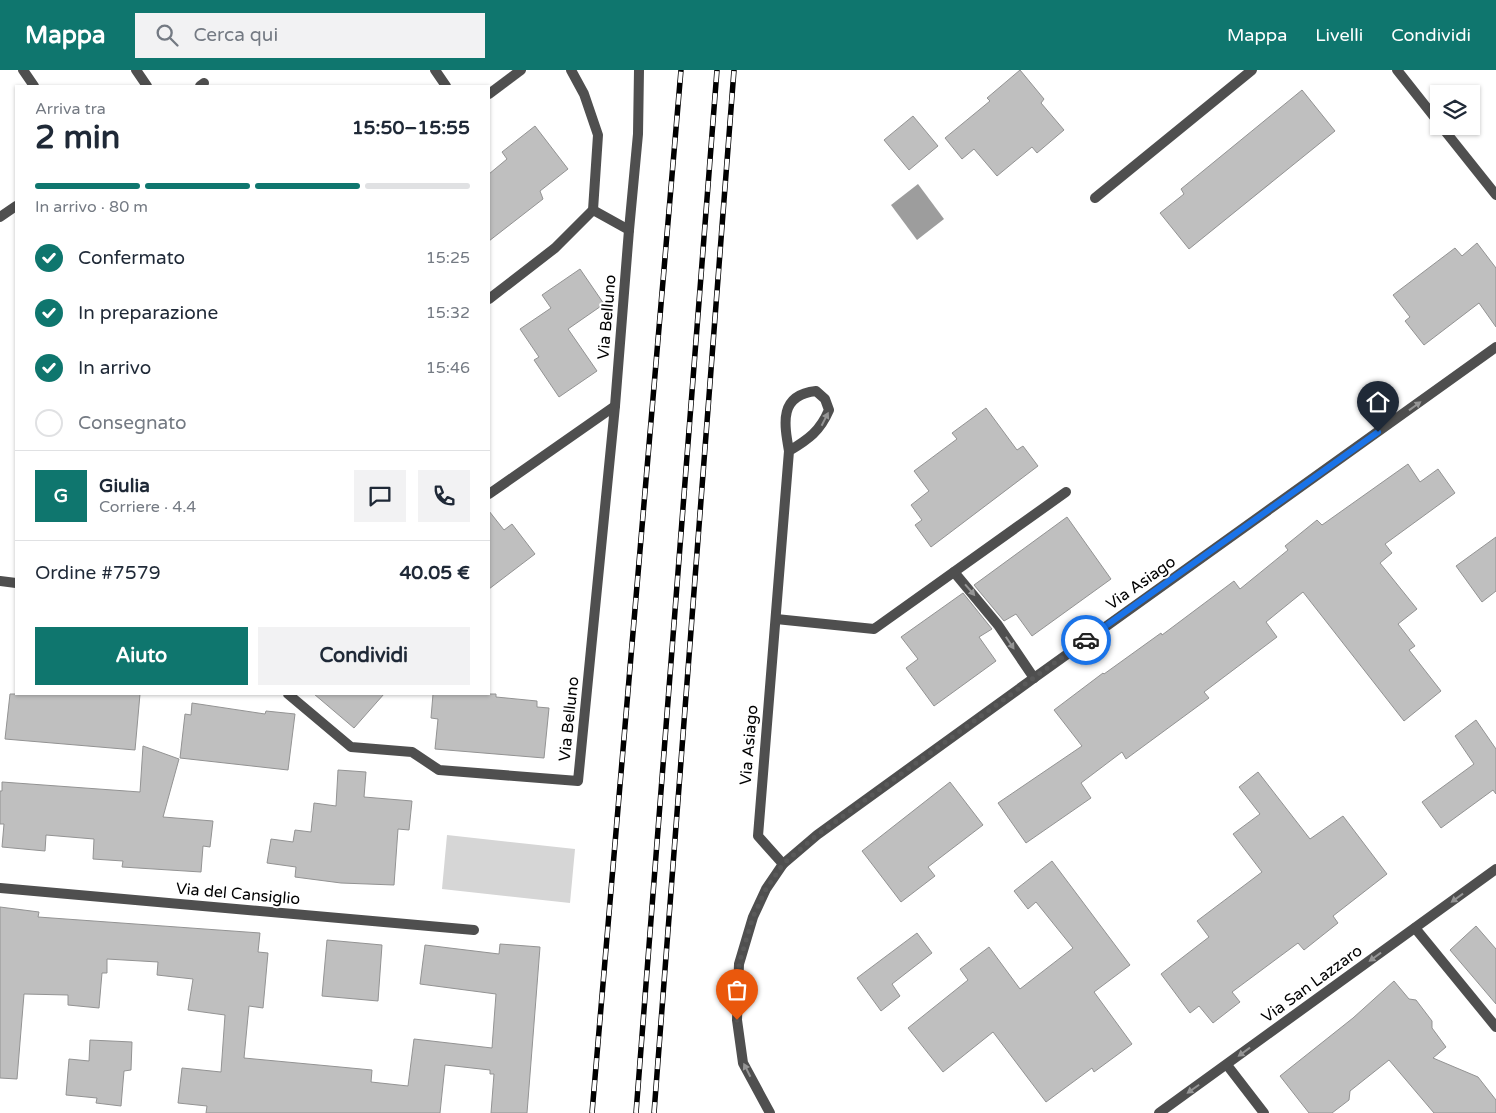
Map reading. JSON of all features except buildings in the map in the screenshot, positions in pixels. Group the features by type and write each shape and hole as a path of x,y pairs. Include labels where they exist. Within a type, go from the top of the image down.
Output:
{"street":[{"path":"23,70 33,85"},
{"path":"136,70 147,85"},
{"path":"435,70 445,85"},
{"path":"490,93 521,70"},
{"path":"490,297 555,248 593,210 598,135 584,94 571,70"},
{"name":"Via Belluno","path":"289,695 351,747 412,752 439,770 578,781 615,406 638,134 639,70"},
{"path":"1095,198 1252,70"},
{"path":"1397,70 1430,112"},
{"path":"1449,135 1496,195"},
{"path":"0,217 15,207"},
{"path":"593,210 629,230"},
{"name":"Via Asiago","path":"770,1113 744,1063 737,1020 739,964 753,917 766,889 783,864 817,835 1496,347"},
{"name":"Via Asiago","path":"783,864 758,836 789,451 785,427 787,408 793,399 805,392 816,391 825,399 830,410 823,424 813,437 789,451"},
{"path":"490,493 615,406"},
{"path":"776,619 874,629 1066,492"},
{"path":"954,572 998,624 1034,678"},
{"path":"0,581 15,583"},
{"name":"Via San Lazzaro","path":"1159,1113 1496,869"},
{"name":"Via del Cansiglio","path":"0,888 474,930"},
{"path":"1415,928 1496,1026"},
{"path":"1227,1065 1264,1113"}],"shaded area":[{"path":"918,184 944,219 917,240 891,205"},
{"path":"447,835 575,849 570,903 442,889"}],"railway":[{"path":"592,1113 681,70"},
{"path":"636,1113 717,70"},
{"path":"654,1113 734,70"}],"way so far":[{"path":"737,1020 739,964 753,917 766,889 783,864 817,835 1086,640"}],"route":[{"path":"1086,640 1378,432"}]}
